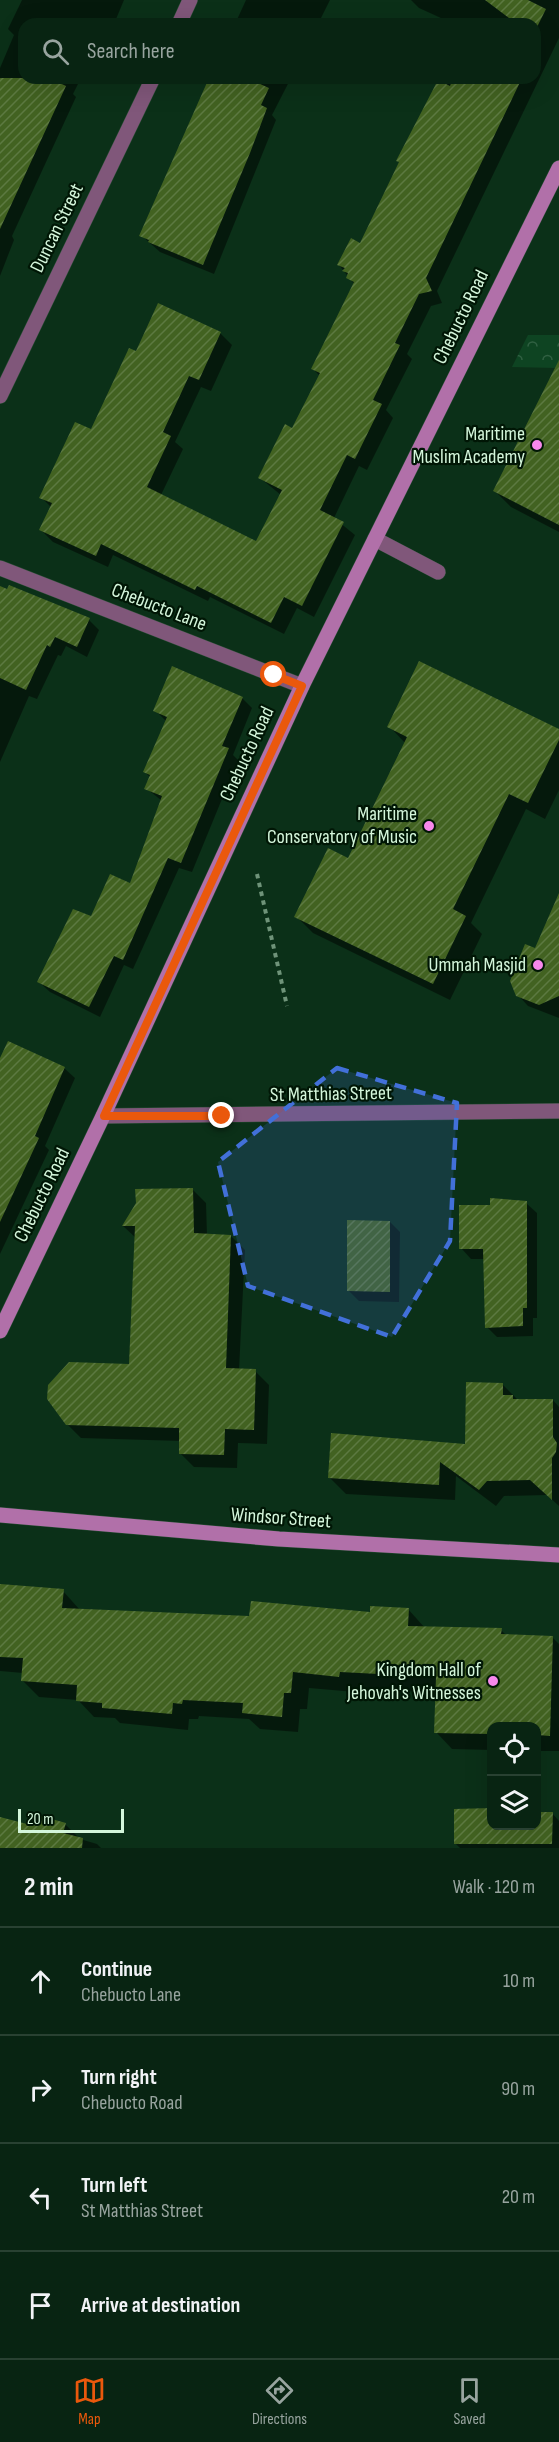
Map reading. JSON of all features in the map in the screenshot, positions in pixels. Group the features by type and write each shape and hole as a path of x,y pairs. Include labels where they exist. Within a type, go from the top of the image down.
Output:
{"street":[{"path":"182,18 190,0"},
{"name":"Duncan Street","path":"0,396 150,84"},
{"name":"Chebucto Road","path":"0,1331 104,1116 302,686 559,168"},
{"path":"375,539 438,572"},
{"name":"Chebucto Lane","path":"0,568 302,686"},
{"name":"St Matthias Street","path":"104,1116 559,1111"},
{"name":"Windsor Street","path":"0,1515 279,1539 559,1555"}],"path":[{"path":"257,874 287,1006"}],"highlighted area":[{"path":"337,1068 457,1103 450,1241 392,1337 248,1286 218,1162"}],"green space":[{"path":"528,335 559,335 559,368 512,367"}],"building":[{"path":"485,0 528,0 546,9 541,19 509,18"},
{"path":"0,78 18,78 18,84 62,84 66,86 0,229"},
{"path":"206,84 260,84 269,88 261,105 267,108 203,265 139,236"},
{"path":"436,84 450,86 451,84 519,84 426,278 432,291 419,294 395,343 400,345 373,400 382,404 355,459 347,455 320,510 344,522 302,606 284,597 271,623 197,586 195,590 101,544 96,556 39,530 52,503 39,498 75,422 91,429 129,348 136,351 158,303 221,332 199,380 189,376 163,432 171,436 147,487 256,541 282,490 258,478 285,424 292,428 320,373 311,369 354,282 346,278 348,273 342,271 345,268 337,265 351,238 360,243 399,162 396,161"},
{"name":"Maritime Muslim Academy","path":"559,360 559,525 493,491"},
{"path":"9,585 90,618 77,647 55,637 50,647 47,645 26,690 0,678 0,586 7,589"},
{"name":"Maritime Conservatory of Music","path":"419,661 559,729 559,740 528,803 509,794 453,909 466,916 433,984 294,917 328,848 348,858 407,737 387,727"},
{"path":"172,666 243,697 222,746 229,748 181,863 168,858 123,960 114,956 89,1007 37,982 73,909 91,916 110,874 130,883 162,796 144,789 150,775 143,772 167,717 153,711"},
{"name":"Ummah Masjid","path":"559,893 559,996 539,1005 516,996 510,981 525,944 535,948"},
{"path":"8,1041 65,1067 35,1136 39,1138 0,1222 0,1058"},
{"path":"193,1188 194,1233 231,1235 226,1368 256,1369 254,1430 225,1429 224,1455 179,1454 179,1428 66,1425 47,1399 48,1385 69,1362 129,1364 135,1226 122,1226 136,1203 135,1189"},
{"path":"490,1198 527,1201 527,1308 523,1308 523,1326 485,1328 483,1249 459,1249 459,1205 490,1205"},
{"path":"347,1220 390,1221 390,1292 347,1291"},
{"path":"466,1382 503,1383 503,1395 513,1395 513,1399 553,1399 553,1437 557,1443 556,1452 552,1458 552,1500 530,1480 487,1481 479,1490 440,1462 439,1485 328,1478 331,1433 465,1444"},
{"path":"0,1584 64,1589 62,1608 249,1616 251,1601 370,1612 370,1606 409,1608 408,1626 502,1628 501,1634 553,1636 550,1736 541,1735 541,1722 487,1722 487,1734 434,1733 436,1677 340,1672 339,1677 293,1672 291,1693 284,1693 282,1717 242,1713 243,1703 183,1700 182,1704 173,1703 172,1714 102,1708 102,1703 76,1701 77,1685 21,1681 23,1658 0,1657"},
{"path":"487,1808 487,1830 541,1830 541,1812 553,1812 552,1844 454,1844 454,1809"},
{"path":"30,1813 66,1823 63,1833 83,1838 82,1848 0,1848 0,1817 27,1824"}],"place":[{"name":"Maritime Muslim Academy","path":"537,445"},
{"name":"Maritime Conservatory of Music","path":"429,826"},
{"name":"Ummah Masjid","path":"538,965"},
{"name":"Kingdom Hall of Jehovah's Witnesses","path":"493,1681"}],"route":[{"path":"222,1116 104,1116 246,802 302,686 274,675"}]}
